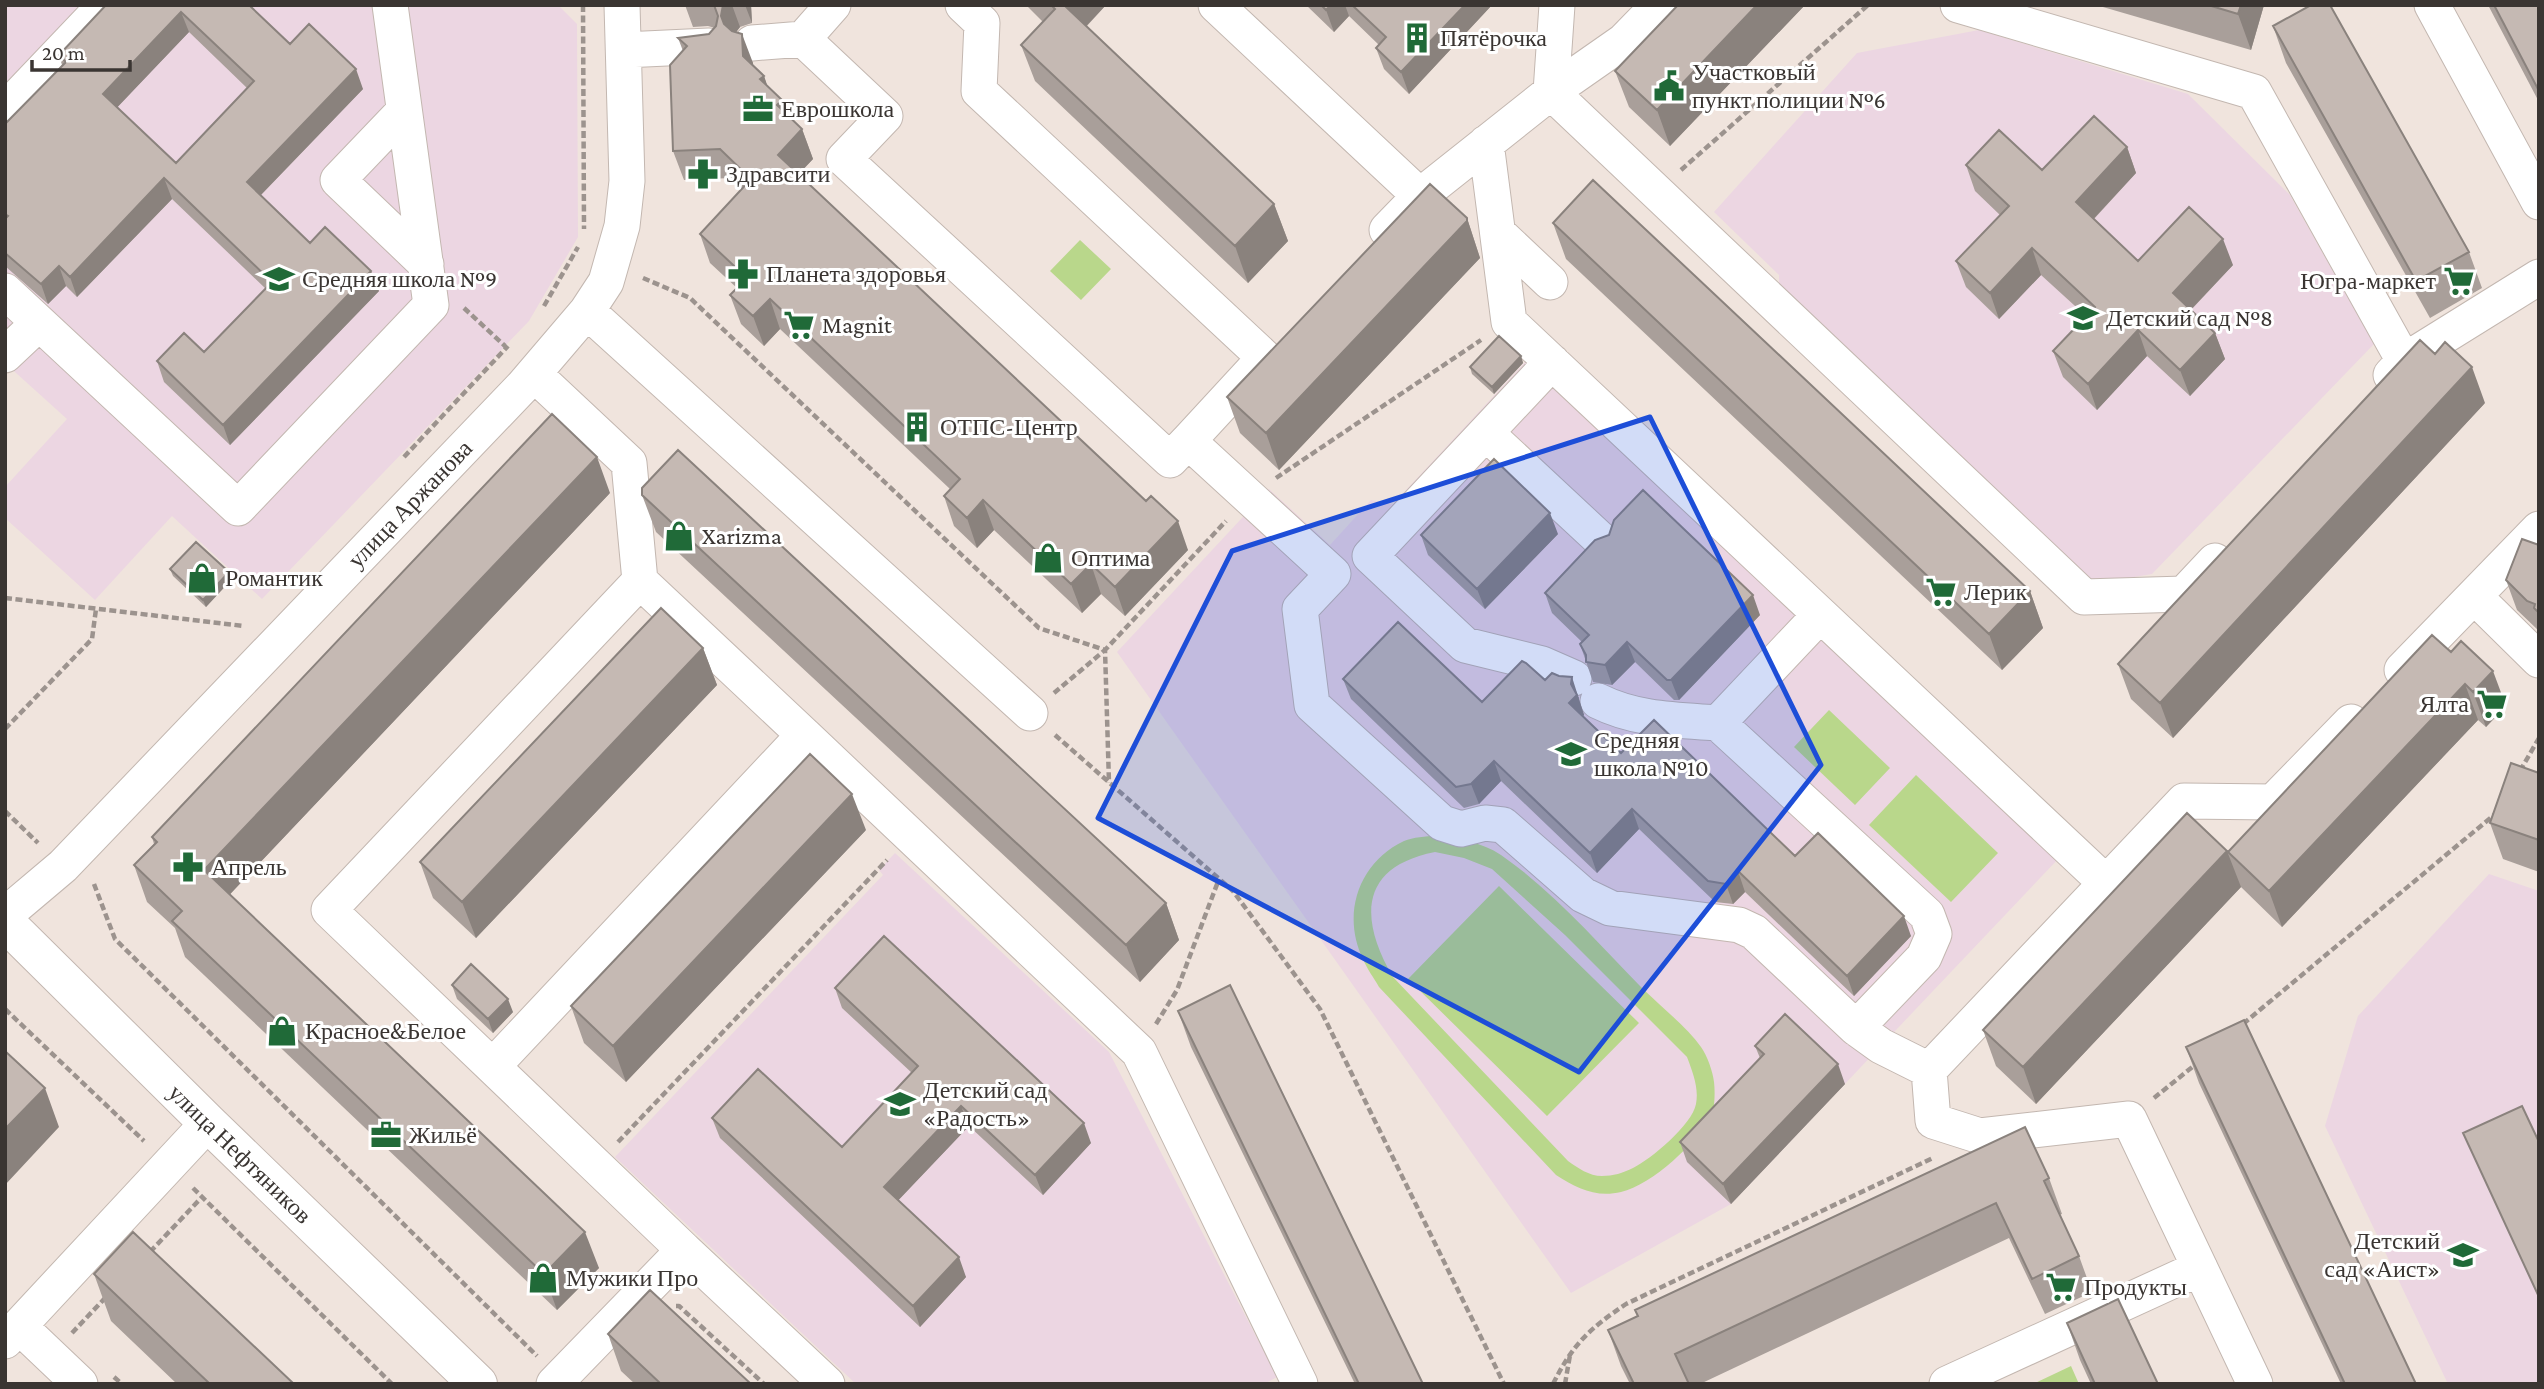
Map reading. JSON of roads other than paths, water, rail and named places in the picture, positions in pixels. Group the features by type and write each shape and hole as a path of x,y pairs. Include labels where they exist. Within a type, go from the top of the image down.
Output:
{"main road":[{"name":"улица Нефтяников","path":"5,922 478,1384"}],"street":[{"path":"5,110 106,5"},
{"path":"5,291 238,508 431,305 390,5"},
{"name":"улица Аржанова","path":"5,915 63,866 534,373 587,311 606,282 622,226 627,181 622,5"},
{"path":"752,43 803,39 833,5"},
{"path":"803,39 884,116 844,159 1170,460 1275,348 979,91 982,23 963,5"},
{"path":"1216,5 1419,196"},
{"path":"1551,92 1557,5"},
{"path":"1362,257 1419,196 1551,92 1624,41 1659,5"},
{"path":"1958,5 2254,92 2404,361"},
{"path":"2432,5 2539,202"},
{"path":"624,50 709,46"},
{"path":"1551,92 2084,597 2184,594 2241,533"},
{"path":"404,111 338,180 426,264"},
{"path":"1486,143 1509,321 2106,883"},
{"path":"1498,233 1550,282"},
{"path":"2366,401 2404,361 2539,277"},
{"path":"587,311 1030,713"},
{"path":"5,355 39,323"},
{"path":"1552,362 1370,556 1333,574 1300,609 1312,705 1442,823 1461,828 1485,823 1503,825 1583,895 1610,908 1739,925 1754,932 1856,1028 1881,1046 1929,1070"},
{"path":"534,373 629,463 640,581 1139,1052 1300,1384"},
{"path":"1486,433 1602,541"},
{"path":"1188,441 1333,574"},
{"path":"2255,1384 2129,1119 1980,1136 1933,1121 1929,1070 2184,801 2273,802 2539,529"},
{"path":"1370,556 1465,645 1542,664 1619,711 1650,719 1718,723 1927,915 1934,934 1924,957 1856,1028"},
{"path":"640,581 329,910 827,1384"},
{"path":"2474,596 2539,660"},
{"path":"1718,723 1820,615"},
{"path":"493,1066 804,735"},
{"path":"80,1384 12,1334 208,1123"},
{"path":"557,1381 684,1250"},
{"path":"1947,1384 2200,1268"}],"place":[{"name":"Пятёрочка","path":"1417,38"},
{"name":"Участковый пункт полиции №6","path":"1669,86"},
{"name":"Еврошкола","path":"758,109"},
{"name":"Здравсити","path":"703,174"},
{"name":"Планета здоровья","path":"743,274"},
{"name":"Средняя школа №9","path":"279,279"},
{"name":"Югра-маркет","path":"2459,281"},
{"name":"Детский сад №8","path":"2083,318"},
{"name":"Magnit","path":"799,325"},
{"name":"ОТПС-Центр","path":"917,427"},
{"name":"Xarizma","path":"679,536"},
{"name":"Оптима","path":"1048,558"},
{"name":"Романтик","path":"202,578"},
{"name":"Лерик","path":"1941,592"},
{"name":"Ялта","path":"2492,704"},
{"name":"Средняя школа №10","path":"1571,754"},
{"name":"Апрель","path":"188,867"},
{"name":"Красное&Белое","path":"282,1031"},
{"name":"Детский сад «Радость»","path":"900,1104"},
{"name":"Жильё","path":"386,1135"},
{"name":"Детский сад «Аист»","path":"2463,1255"},
{"name":"Мужики Про","path":"543,1278"},
{"name":"Продукты","path":"2061,1287"}]}
